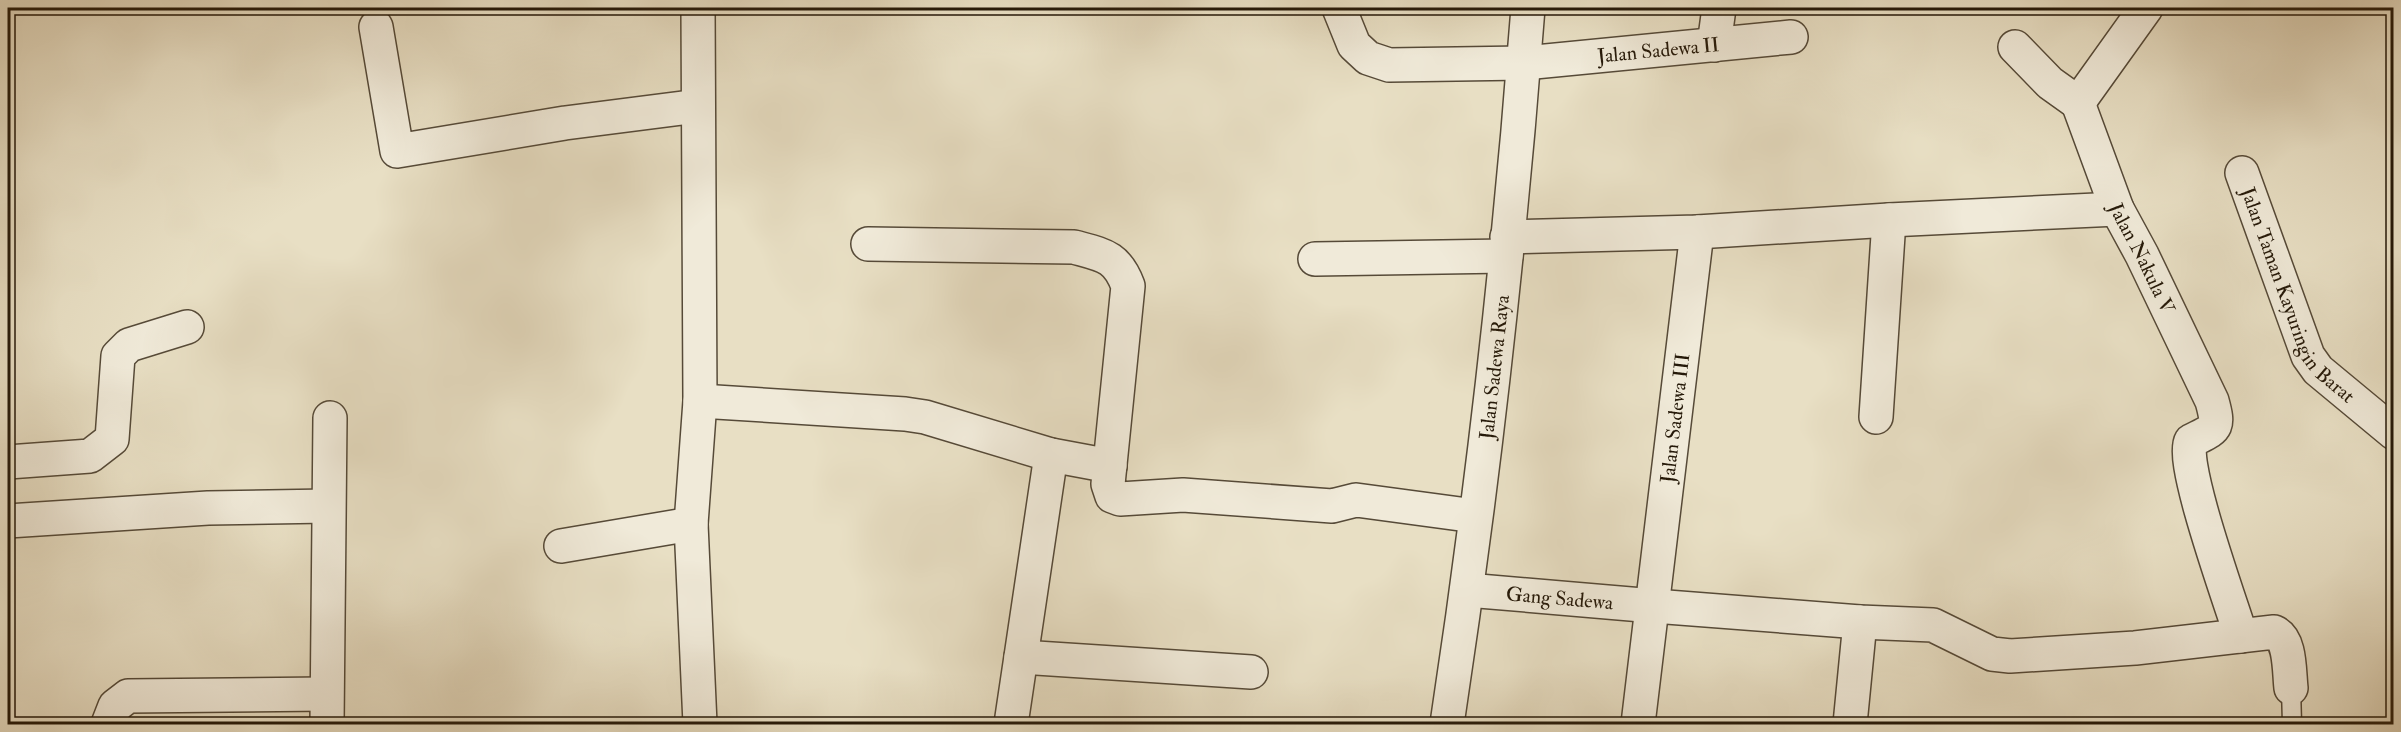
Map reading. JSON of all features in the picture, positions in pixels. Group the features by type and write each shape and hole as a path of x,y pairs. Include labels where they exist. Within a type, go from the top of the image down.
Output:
{"street":[{"path":"698,8 700,401 691,524 700,724"},
{"name":"Jalan Sadewa II","path":"1340,8 1354,45 1368,58 1389,65 1524,63 1791,37"},
{"name":"Jalan Sadewa Raya","path":"1446,724 1467,590 1506,247 1528,8"},
{"path":"1714,45 1719,8"},
{"path":"2014,47 2050,82 2078,103 2146,8"},
{"path":"376,27 398,152 565,123 698,106"},
{"name":"Jalan Nakula V","path":"2078,103 2117,209 2142,255 2212,401 2217,420 2216,426 2191,441 2188,445 2188,453 2201,510 2241,636"},
{"name":"Jalan Taman Kayuringin Barat","path":"2242,173 2308,356 2318,370 2394,433"},
{"path":"1315,259 1795,225 2117,209"},
{"path":"1876,417 1889,220"},
{"name":"Jalan Sadewa III","path":"1638,724 1654,606 1697,232"},
{"path":"868,244 1074,247 1102,255 1122,269 1128,286 1108,484 1112,496 1120,499 1183,495 1332,506 1356,500 1475,516"},
{"path":"8,462 90,456 112,439 118,356 129,345 187,327"},
{"path":"700,401 925,417 1051,455 1110,466"},
{"path":"108,724 116,706 128,696 327,709 327,506 330,418"},
{"path":"1011,724 1051,455"},
{"path":"8,521 208,508 327,506"},
{"path":"561,546 691,524"},
{"name":"Gang Sadewa","path":"1467,590 1860,622 1933,625 1982,650 1992,654 2010,656 2135,648 2274,632 2285,644 2291,688"},
{"path":"1850,724 1860,622"},
{"path":"1022,657 1251,672"}],"lane":[{"path":"2291,688 2292,724"}]}
